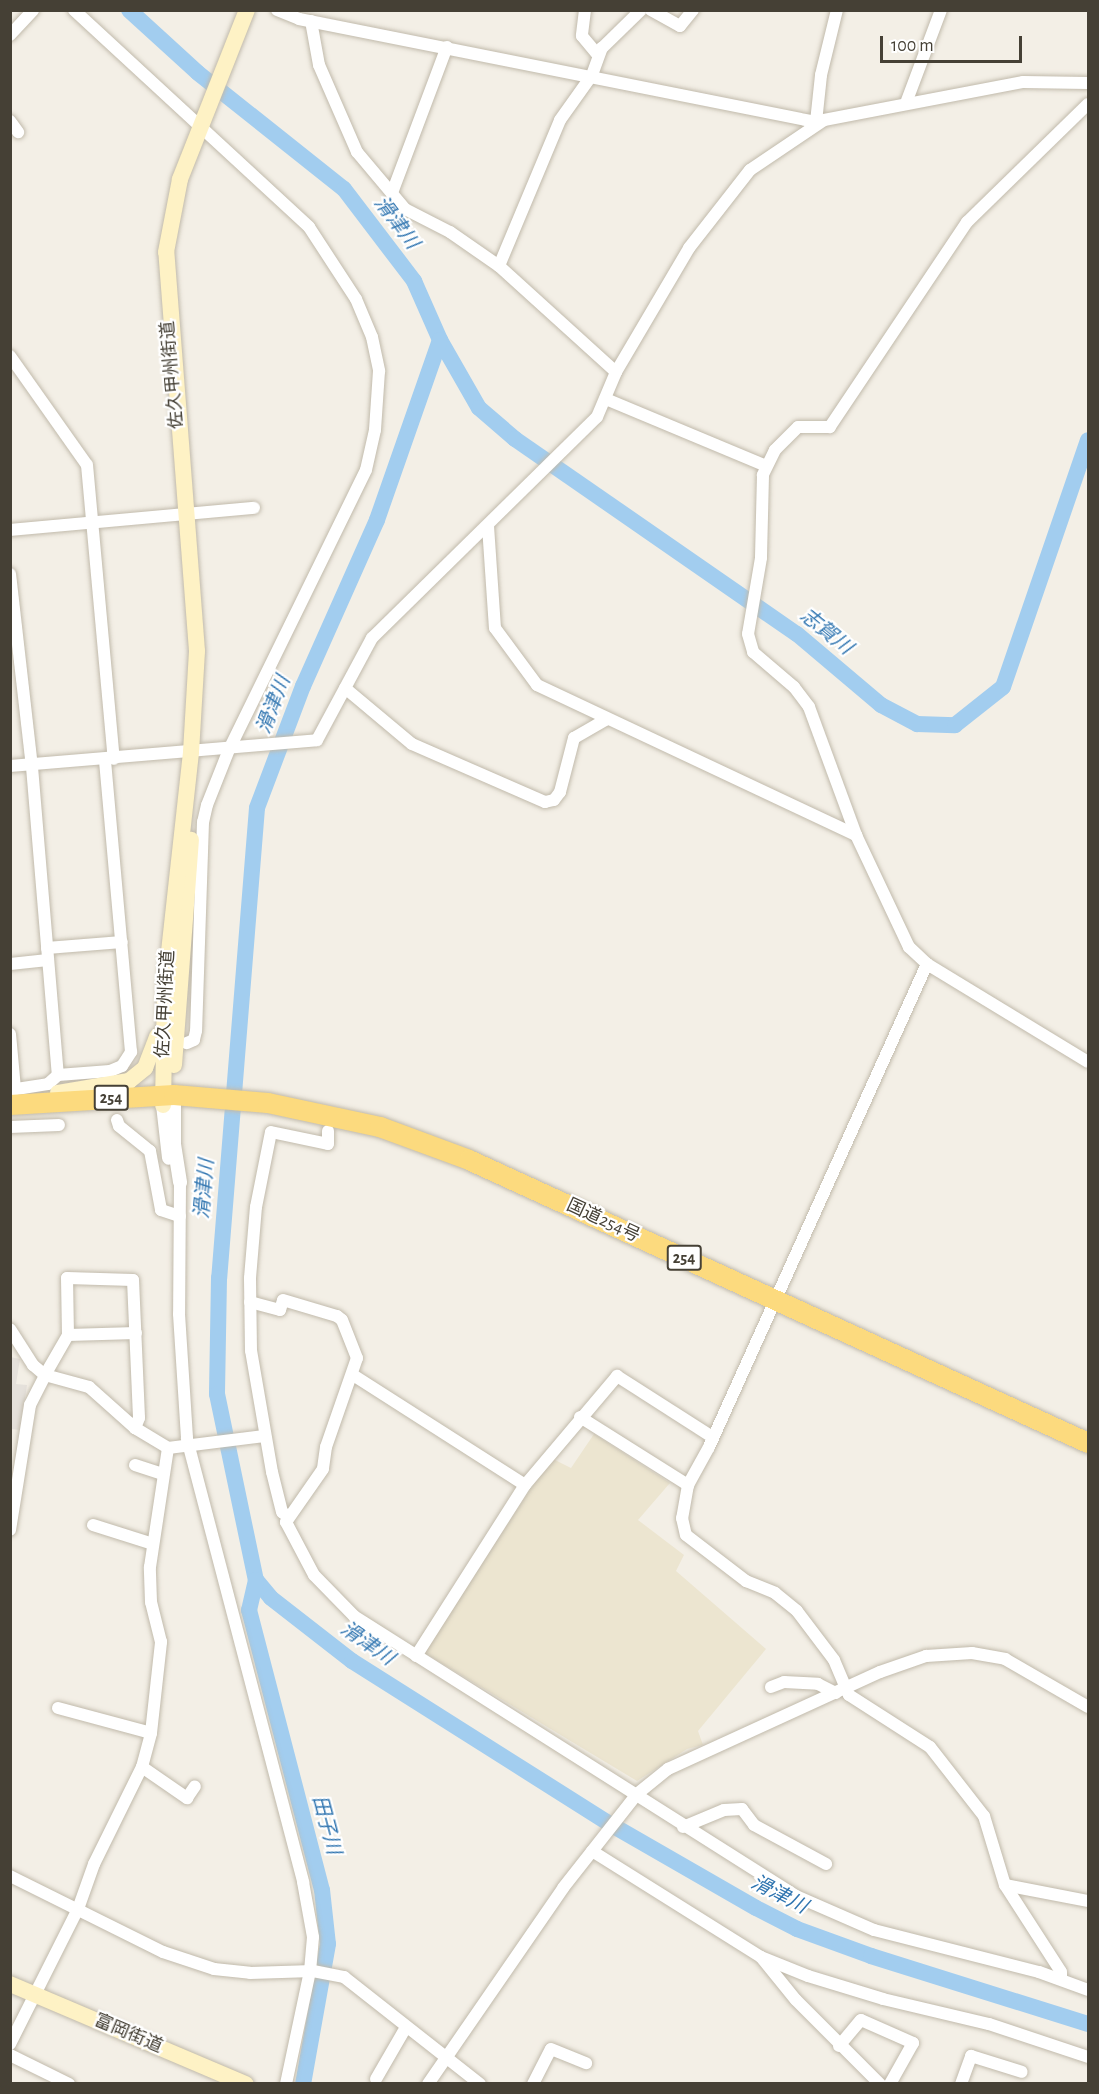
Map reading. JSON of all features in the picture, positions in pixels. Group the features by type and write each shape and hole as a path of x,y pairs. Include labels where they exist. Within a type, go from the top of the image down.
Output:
{"highway":[{"name":"国道254号","path":"168,1100 199,1098 268,1103 361,1122 450,1152 1089,1443"},
{"name":"254","path":"18,1101 168,1100"}],"main road":[{"name":"佐久甲州街道","path":"168,1100 165,988 191,752 196,632 166,267 174,199 248,10"},
{"name":"佐久甲州街道","path":"168,1100 194,782 191,752"},
{"path":"18,1101 123,1083 140,1073 155,1048 165,988"},
{"name":"富岡街道","path":"10,1984 217,2078 246,2084"}],"street":[{"path":"10,35 33,10"},
{"path":"74,10 202,123 309,227 356,299 372,337 379,372 375,430 366,470 232,747 203,822 196,1030 194,1040 187,1043"},
{"path":"277,10 311,21 592,75 816,122 1032,81 1089,83"},
{"path":"585,10 582,36 597,54"},
{"path":"499,266 560,120 592,75 597,54 641,10"},
{"path":"651,10 680,26 693,10"},
{"path":"10,766 32,767 317,740 324,732 372,638 597,417 616,372 689,248 736,183 816,122 821,75 837,10"},
{"path":"906,104 941,10"},
{"path":"311,21 319,64 357,152 392,193 412,215 450,232 499,266 616,372"},
{"path":"392,193 447,47"},
{"path":"1089,104 967,222 830,427 795,429 766,466 761,497 759,571 748,634 753,652 794,687 809,707 856,835 903,936 927,964 1089,1062"},
{"path":"10,121 18,132"},
{"path":"10,356 87,465 130,1042 128,1060 115,1074 58,1075 48,1084 18,1101 10,1034"},
{"path":"606,399 766,466"},
{"path":"10,530 254,508"},
{"path":"488,526 492,619 500,636 545,692 856,835"},
{"path":"10,574 32,767 58,1075"},
{"path":"345,688 412,744 545,802 554,800 560,792 574,738 605,720"},
{"path":"10,964 48,954 122,942"},
{"path":"841,1691 834,1660 797,1611 775,1593 746,1581 686,1535 682,1518 688,1485 927,964"},
{"path":"130,1042 149,1042"},
{"path":"168,1100 164,1142 179,1180 178,1314 190,1446 308,1902 314,1937 312,1971 286,2084"},
{"path":"117,1119 119,1126 150,1151 161,1210 180,1216"},
{"path":"10,1127 59,1125"},
{"path":"287,1516 282,1512 263,1436 251,1351 250,1302 256,1207 271,1132 328,1144 328,1131"},
{"path":"10,1530 30,1405 68,1335 67,1278 133,1280 139,1418 135,1428"},
{"path":"250,1302 280,1310 283,1300 342,1320 357,1358 353,1375 326,1447 323,1469 287,1516 285,1522 295,1545 332,1596 354,1616 795,1896 873,1930 1061,1979 1089,1990"},
{"path":"10,1329 33,1365 45,1375 89,1387 135,1428 168,1448 263,1436"},
{"path":"68,1335 136,1333"},
{"path":"353,1375 525,1485"},
{"path":"416,1656 525,1485 616,1376 711,1436"},
{"path":"580,1417 688,1485"},
{"path":"10,2044 78,1909 94,1864 142,1767 151,1733 161,1642 149,1586 168,1448"},
{"path":"135,1465 163,1474"},
{"path":"93,1524 153,1545"},
{"path":"428,2084 592,1851 636,1796 683,1760 911,1659 972,1653 1021,1666 1089,1707"},
{"path":"771,1687 784,1682 810,1683 841,1691 930,1747 984,1816 1005,1885 1061,1972 1061,1979"},
{"path":"58,1708 151,1733"},
{"path":"142,1767 184,1803 195,1786"},
{"path":"683,1827 724,1810 742,1809 754,1825 826,1864"},
{"path":"592,1851 761,1957 842,1988 989,2024 1089,2057"},
{"path":"10,1876 163,1952 214,1969 250,1973 312,1971 338,1974 405,2029 480,2084"},
{"path":"1005,1885 1089,1901"},
{"path":"761,1957 771,1973 839,2046 880,2084"},
{"path":"839,2046 861,2019 913,2043 890,2084"},
{"path":"376,2079 405,2029"},
{"path":"533,2084 551,2049 586,2064"},
{"path":"10,2055 69,2084"},
{"path":"961,2084 971,2056 1022,2072"}],"shaded area":[{"path":"10,1357 20,1359 16,1384 27,1385 20,1430 11,1429"},
{"path":"594,1434 670,1483 638,1520 684,1555 676,1571 766,1649 698,1731 703,1745 687,1749 637,1781 423,1652 551,1458 571,1468"}],"waterway":[{"name":"志賀川","path":"129,10 198,73 344,189 414,281 440,340 479,408 515,439 797,634 881,705 917,724 955,725 1003,687 1088,440"},
{"name":"滑津川","path":"440,340 377,520 303,686 257,808 219,1278 217,1394 256,1580 271,1598 352,1661 610,1824 756,1908 797,1929 871,1956 1088,2024"},
{"name":"田子川","path":"256,1580 249,1610 322,1890 328,1944 303,2084"}]}
